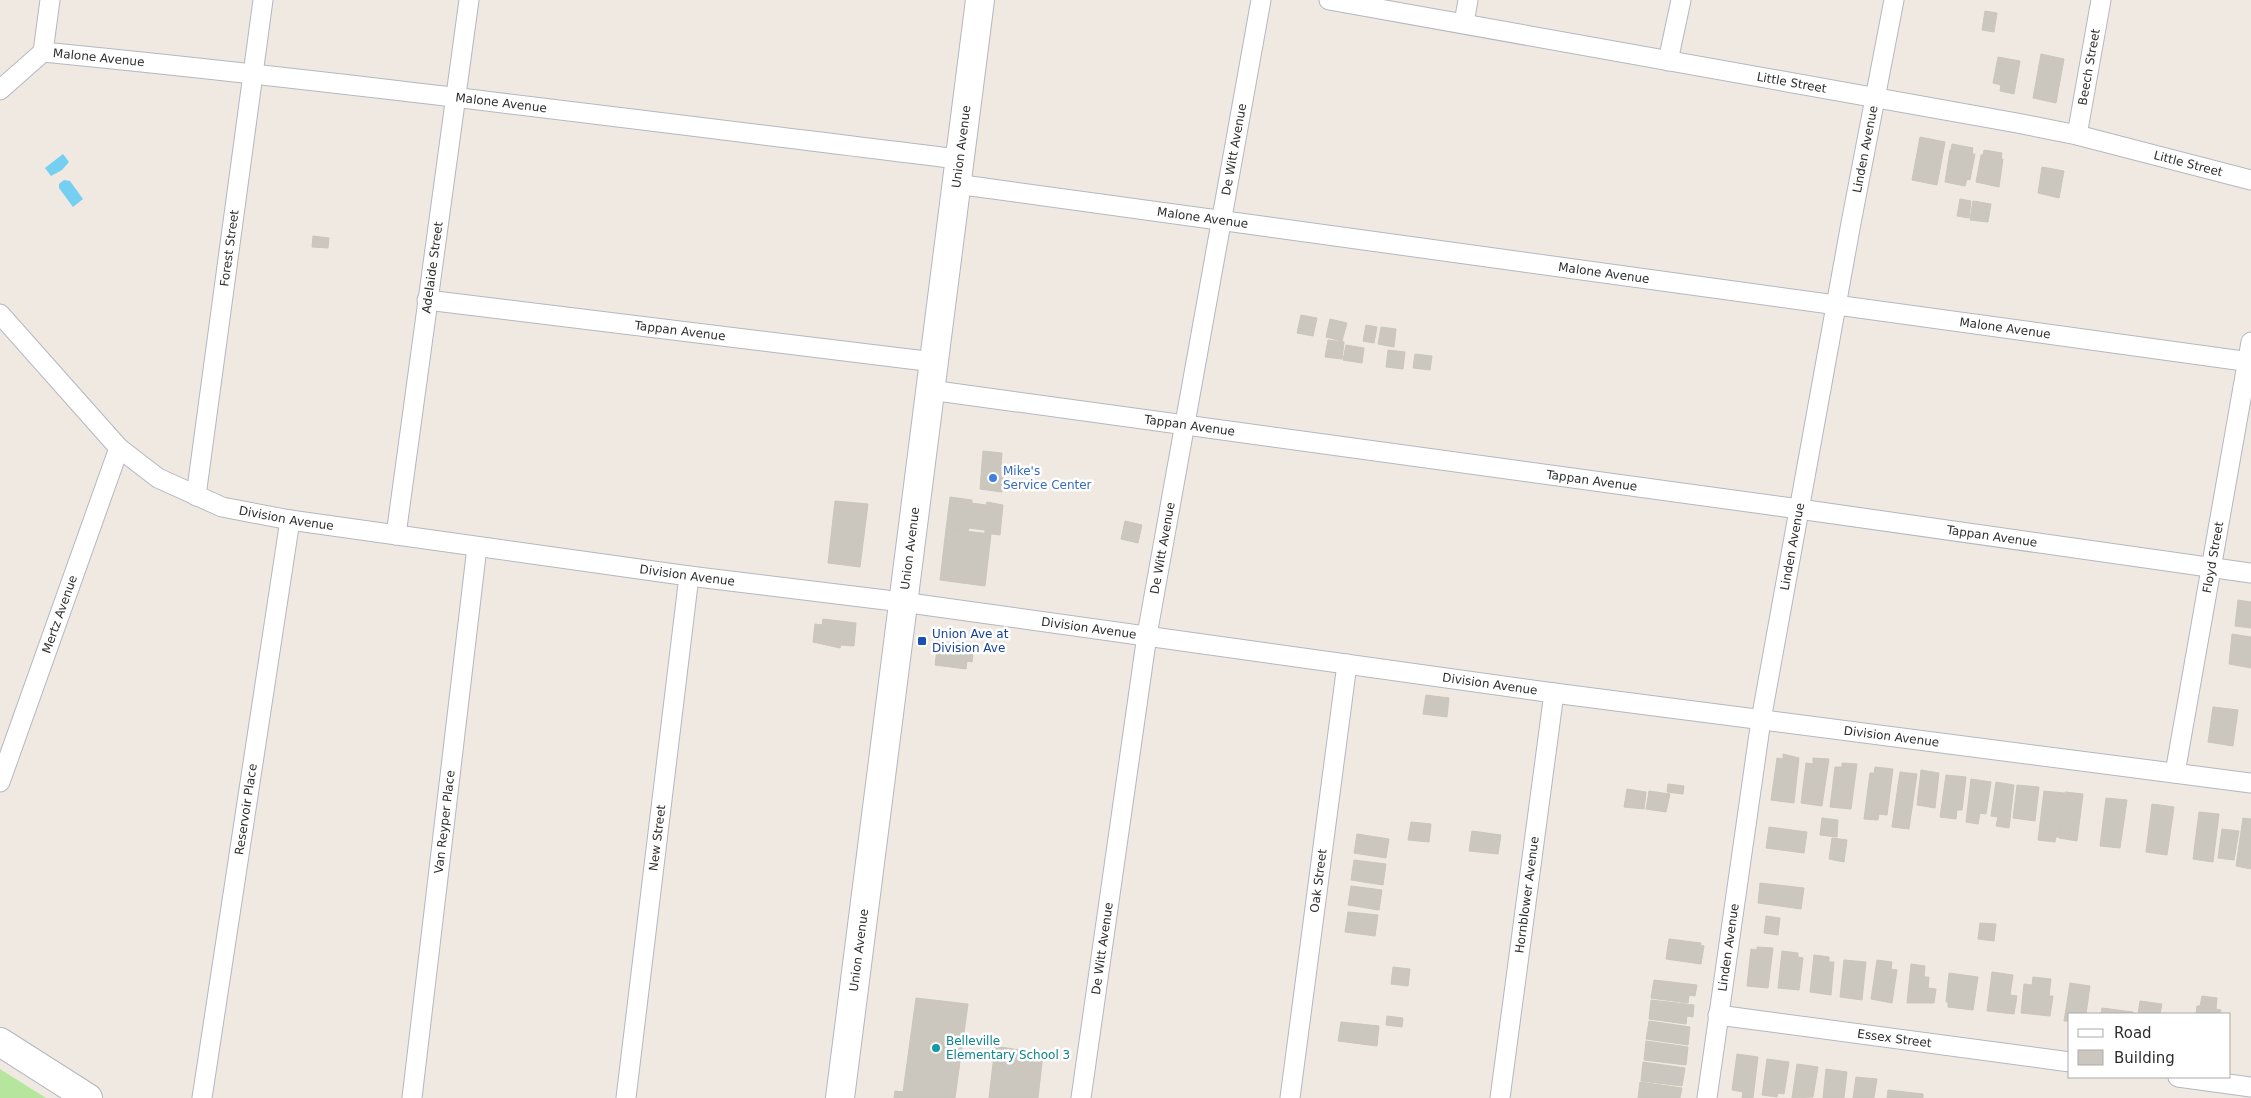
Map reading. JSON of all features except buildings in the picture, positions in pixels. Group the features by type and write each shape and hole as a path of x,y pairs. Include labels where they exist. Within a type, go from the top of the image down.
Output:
{"street":[{"path":"0,90 43,52 50,0"},
{"name":"Forest Street","path":"196,496 263,0"},
{"name":"Adelaide Street","path":"396,535 468,0"},
{"name":"Union Avenue","path":"840,1098 980,0"},
{"name":"De Witt Avenue","path":"1081,1098 1147,635 1261,0"},
{"name":"Little Street","path":"1329,0 1876,97 2077,135 2251,180"},
{"path":"1464,23 1468,0"},
{"path":"1668,61 1680,0"},
{"name":"Linden Avenue","path":"1707,1098 1761,720 1894,0"},
{"name":"Beech Street","path":"2077,135 2102,0"},
{"name":"Malone Avenue","path":"43,52 253,73 456,99 958,171 1221,220 2249,362"},
{"name":"Tappan Avenue","path":"428,300 934,362"},
{"name":"Division Avenue","path":"0,314 119,448 158,478 222,508 290,520 689,576 1147,635 1554,693 2251,783"},
{"name":"Floyd Street","path":"2175,773 2210,568 2249,362 2251,342"},
{"name":"Tappan Avenue","path":"930,390 1799,508 2251,573"},
{"name":"Mertz Avenue","path":"0,782 119,448"},
{"name":"Reservoir Place","path":"202,1098 290,520"},
{"name":"Van Reyper Place","path":"412,1098 477,547"},
{"name":"New Street","path":"626,1098 689,576"},
{"name":"Oak Street","path":"1290,1098 1347,664"},
{"name":"Hornblower Avenue","path":"1500,1098 1554,693"},
{"name":"Essex Street","path":"1718,1015 2068,1062"},
{"path":"0,1042 88,1098"},
{"path":"2185,1078 2251,1087"}],"green space":[{"path":"0,1069 3,1071 46,1098 0,1098"}],"water":[{"path":"63,154 69,162 62,170 51,176 45,168"},
{"path":"64,180 70,181 83,199 73,207 59,188 59,184"}],"place":[{"name":"Mike's Service Center","path":"993,478"},
{"name":"Union Ave at Division Ave","path":"922,641"},
{"name":"Belleville Elementary School 3","path":"936,1048"}]}
